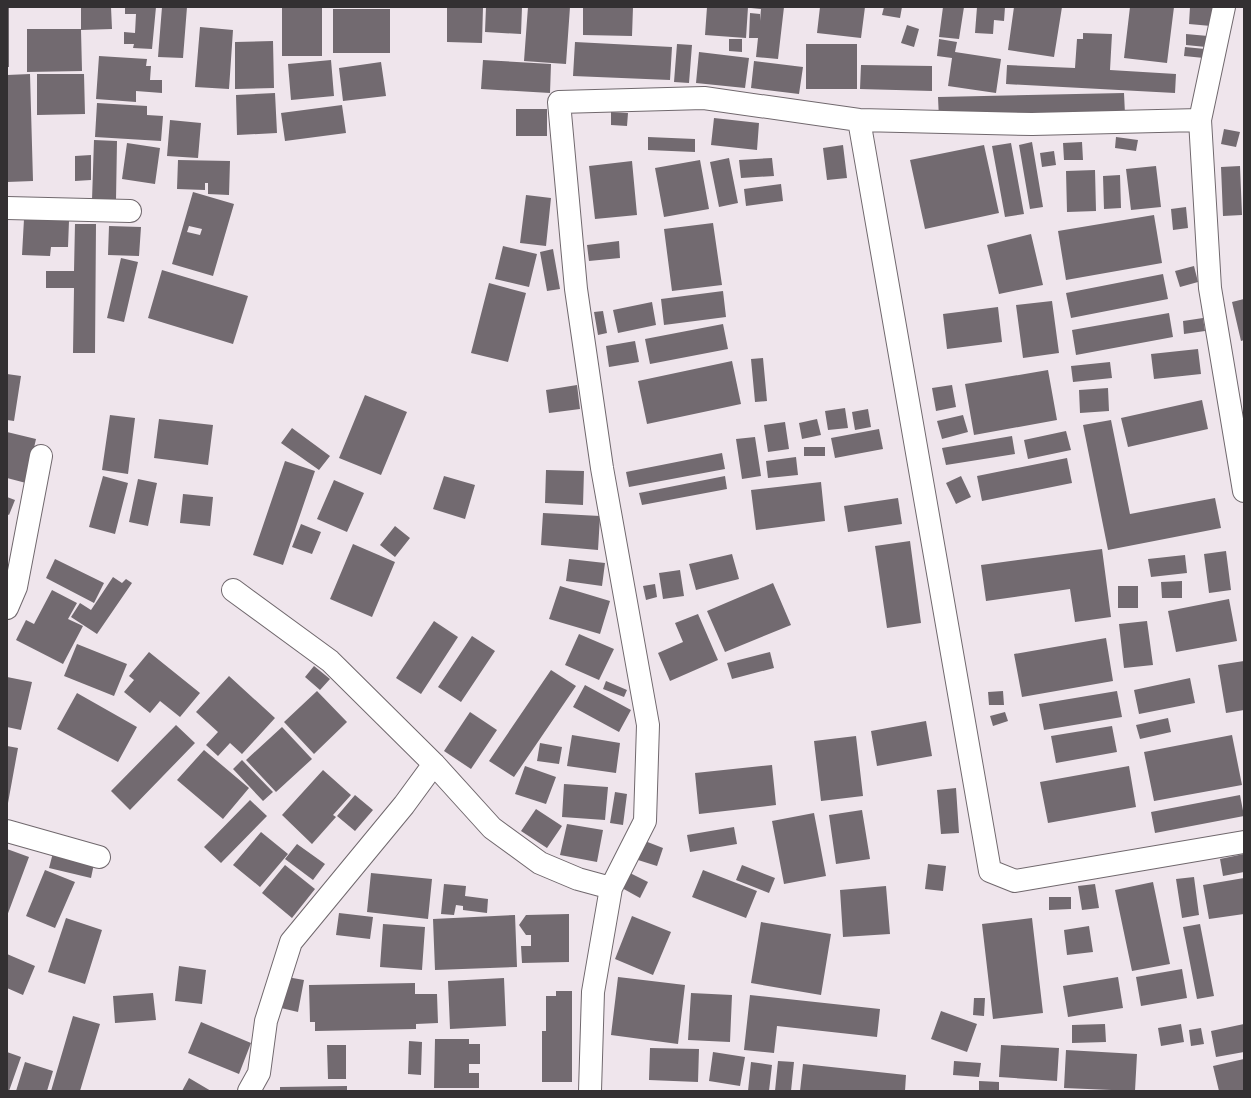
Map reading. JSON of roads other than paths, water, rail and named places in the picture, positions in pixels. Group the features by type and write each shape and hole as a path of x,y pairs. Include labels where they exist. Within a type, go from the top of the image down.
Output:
{"street":[{"path":"1224,7 1200,120 1210,288 1244,491"},
{"path":"590,1091 593,992 611,888 645,822 648,725 602,468 577,297 559,102 704,98 859,120 1032,124 1200,120"},
{"path":"859,120 990,871 1015,881 1244,842"},
{"path":"7,208 130,211"},
{"path":"7,608 16,587 41,456"},
{"path":"233,590 330,661 434,764 492,828 540,863 578,879 611,888"},
{"path":"249,1091 259,1073 266,1021 291,942 404,805 434,764"},
{"path":"7,831 99,857"}]}
